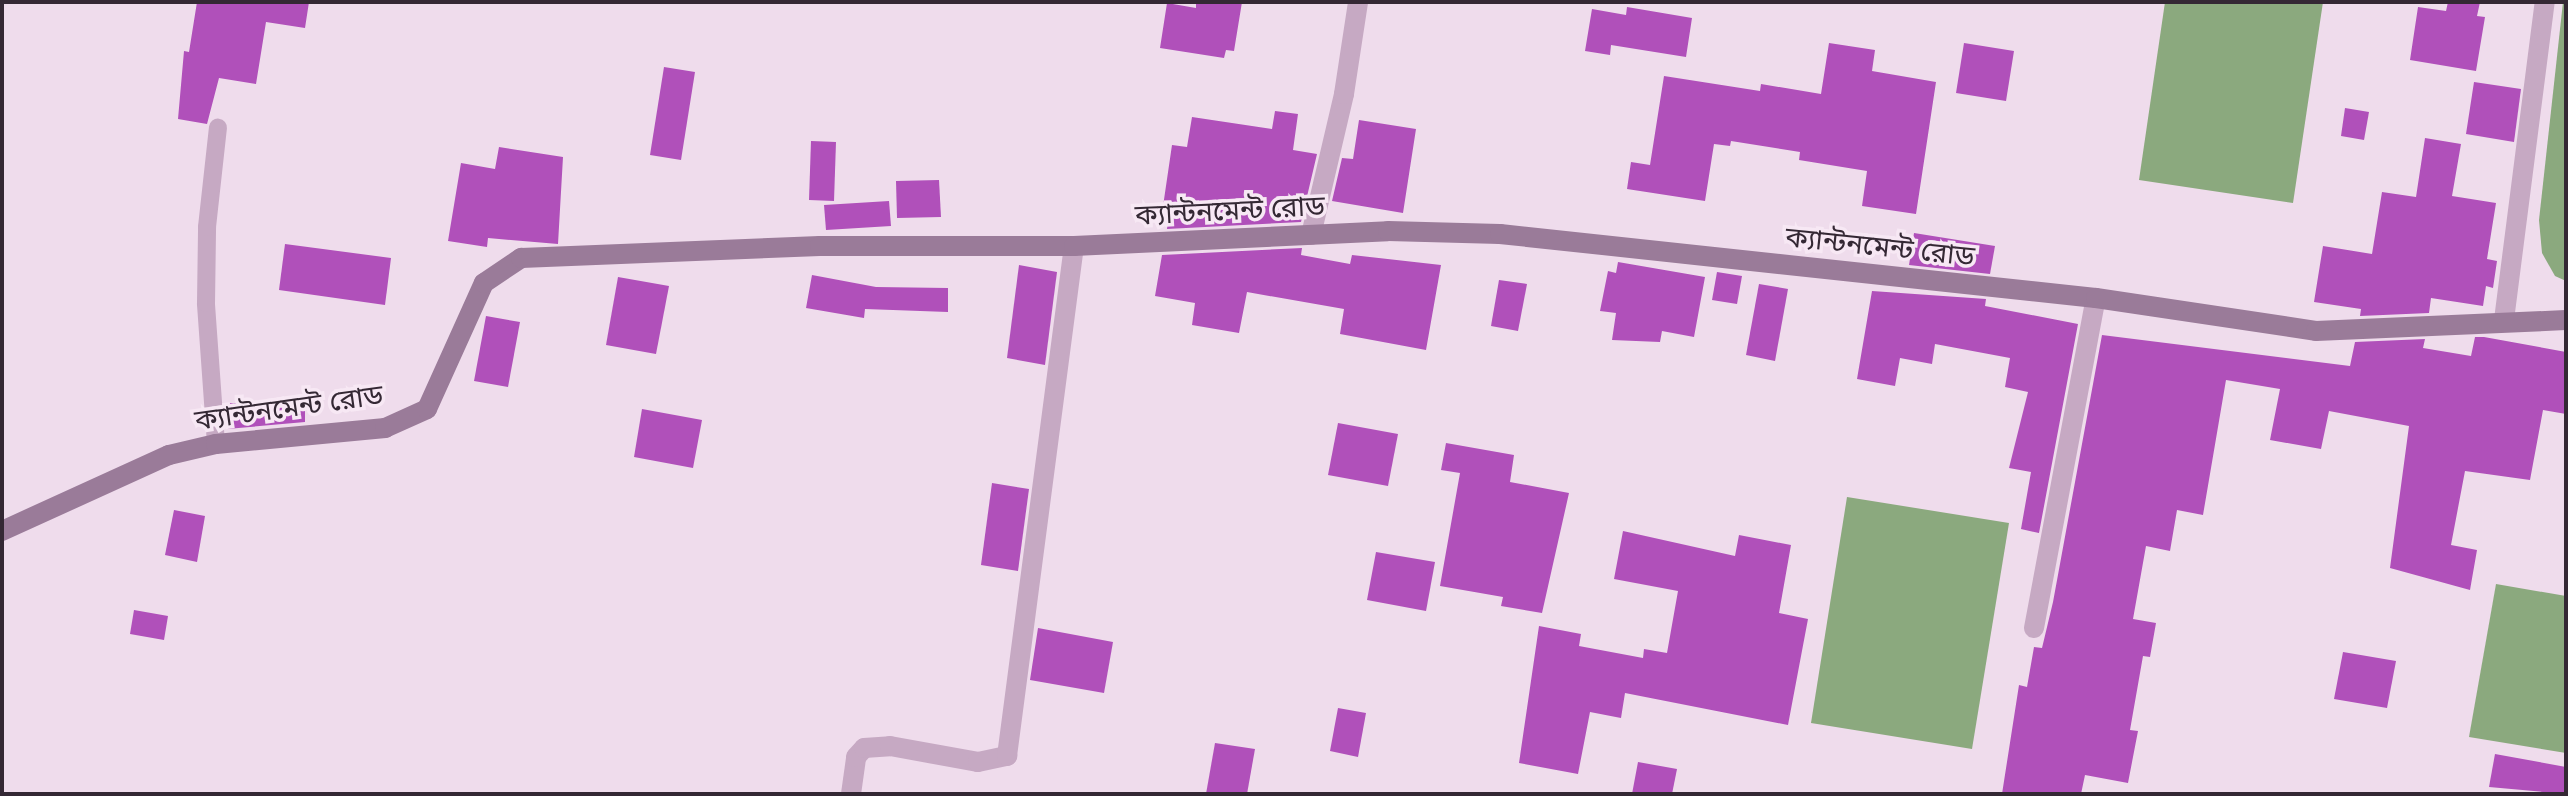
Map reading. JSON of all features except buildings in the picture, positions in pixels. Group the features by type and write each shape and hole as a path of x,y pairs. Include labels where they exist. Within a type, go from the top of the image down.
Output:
{"main road":[{"name":"ক্যান্টনমেন্ট রোড","path":"2,531 169,455 216,444 385,428 427,409 484,283 521,258 820,246 1074,246 1311,235 1500,234 2096,298 2316,331 2504,320 2566,320"}],"street":[{"path":"1311,235 1344,94 1358,2"},
{"path":"2504,320 2545,2"},
{"path":"851,794 856,757 864,748 890,746 978,762 1007,756 1074,246"},
{"path":"2034,628 2096,298"}],"lane":[{"path":"216,444 206,288 218,128"}],"shaded area":[{"path":"2165,2 2323,2 2293,203 2139,180"},
{"path":"2563,2 2566,2 2566,281 2555,276 2542,253 2539,220"},
{"path":"1847,497 2009,523 1972,749 1811,723"},
{"path":"2496,584 2566,596 2566,753 2469,737"}]}
